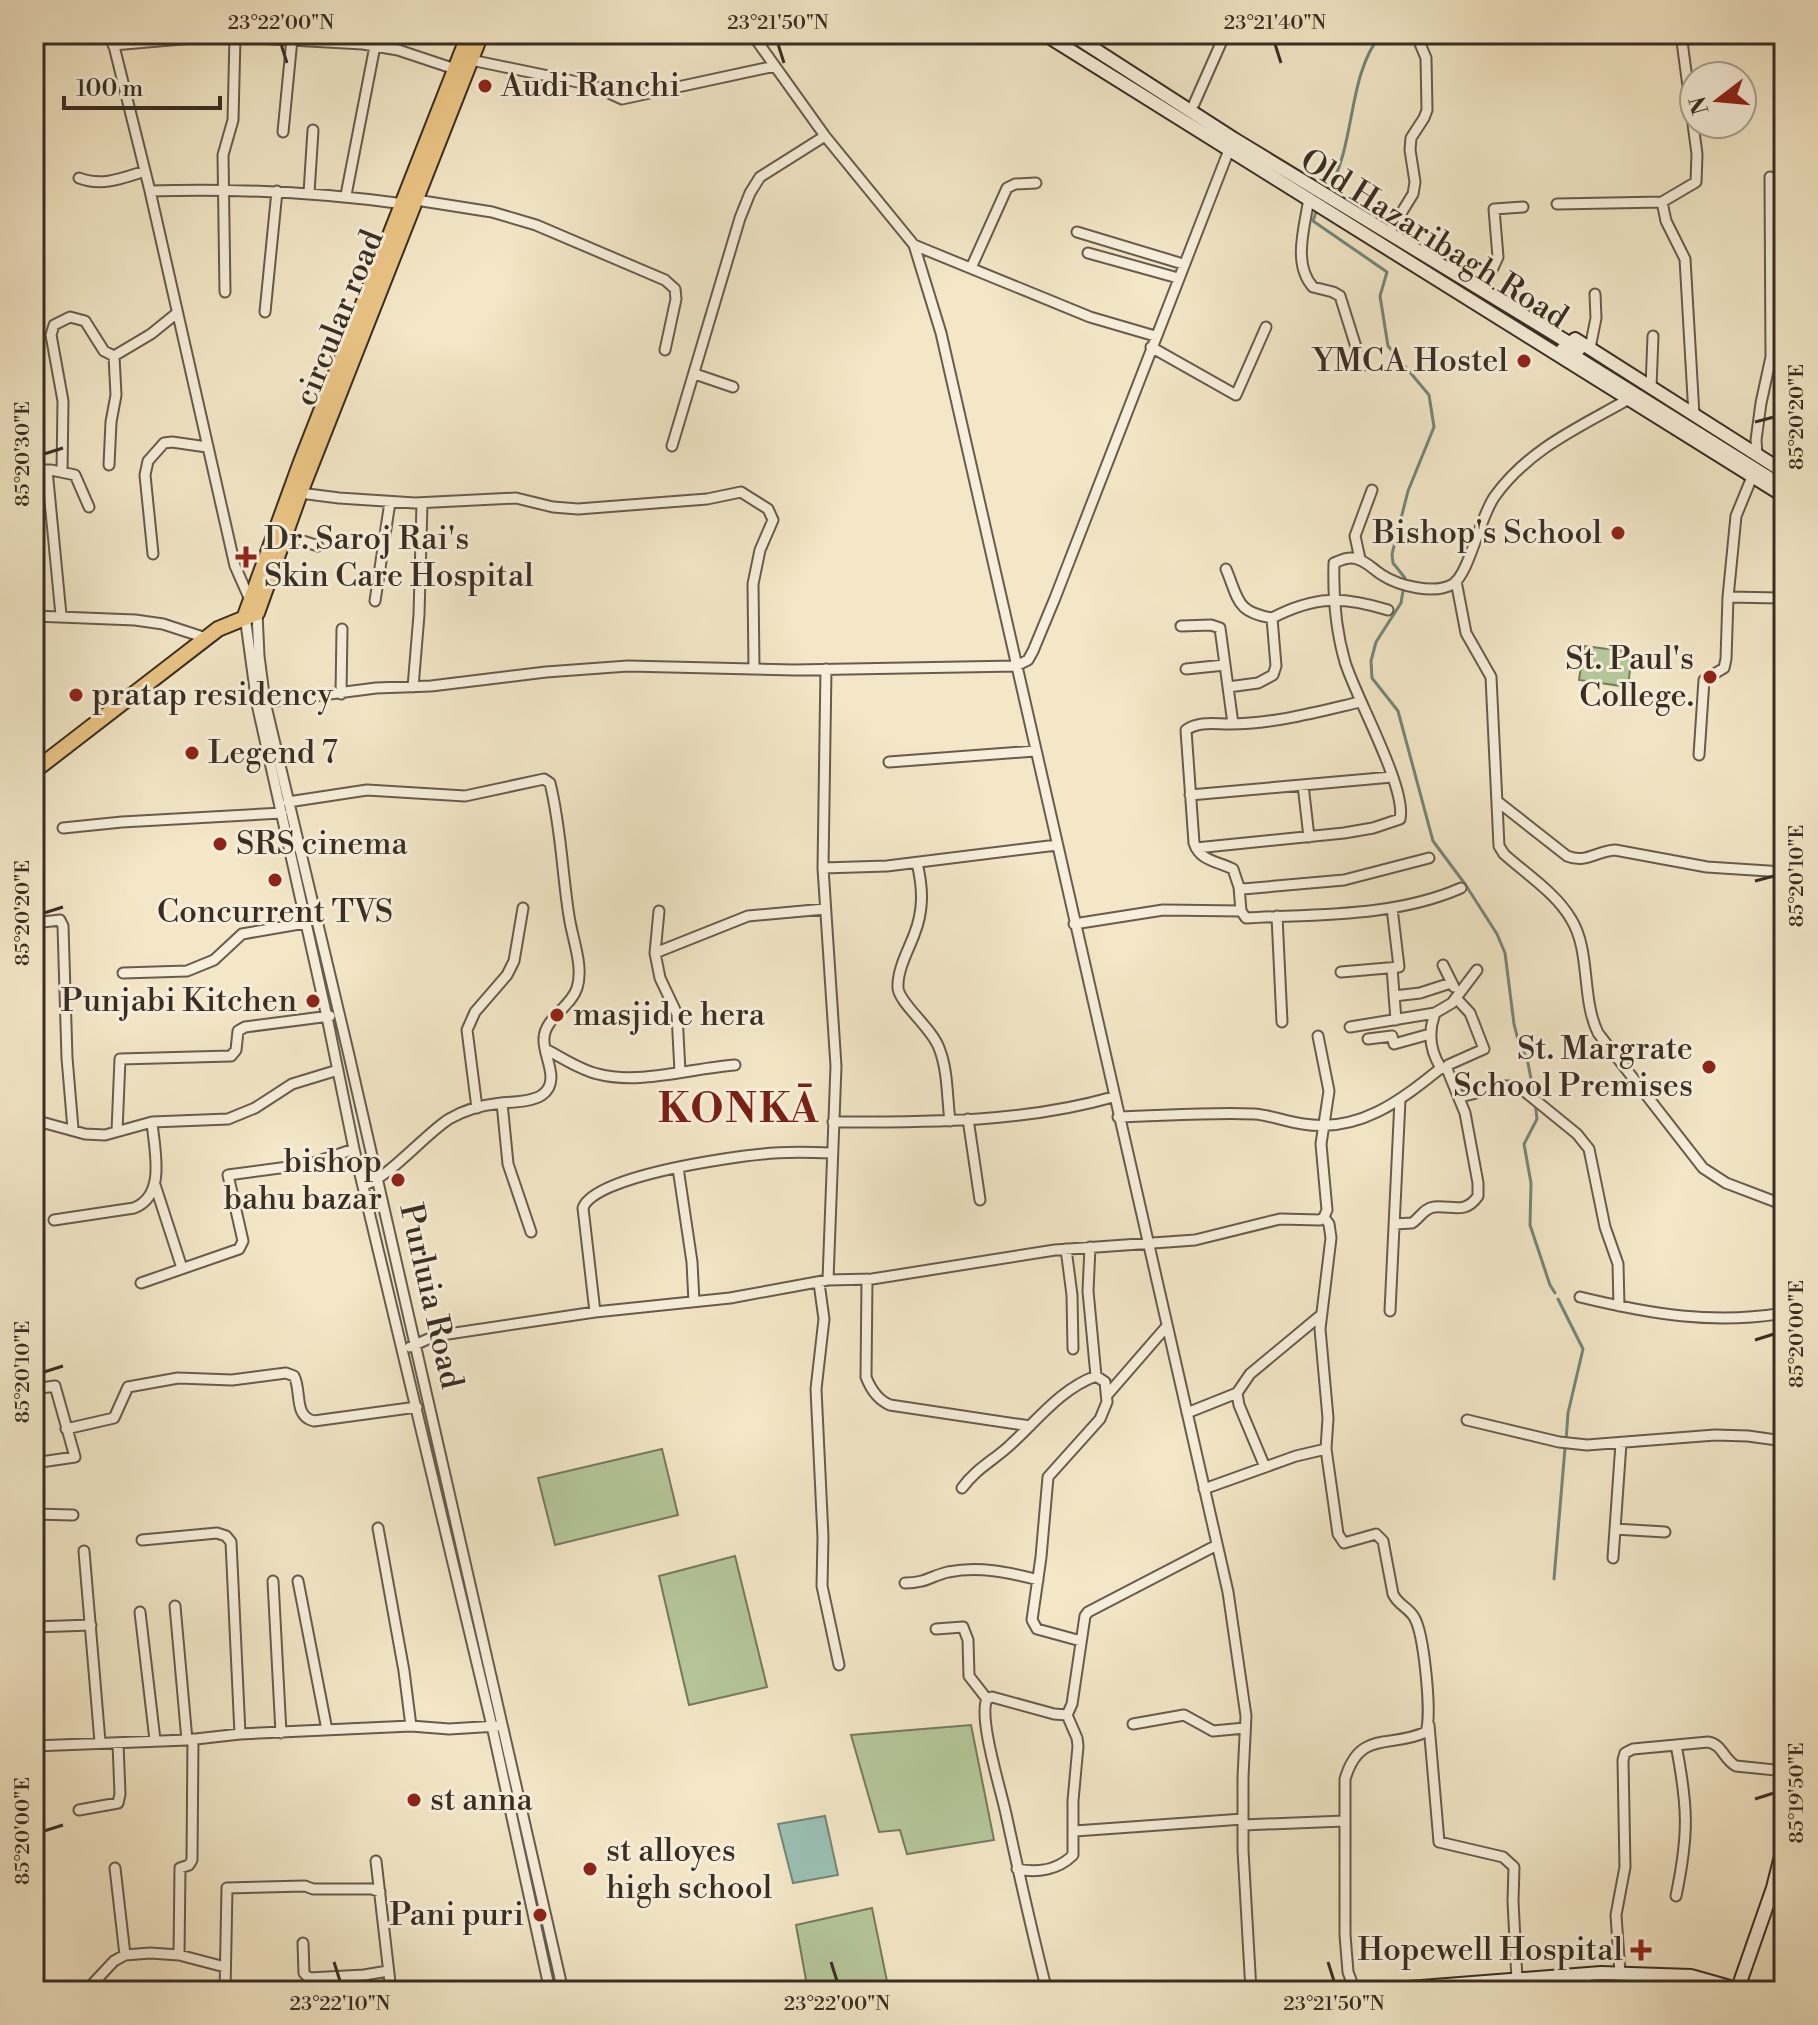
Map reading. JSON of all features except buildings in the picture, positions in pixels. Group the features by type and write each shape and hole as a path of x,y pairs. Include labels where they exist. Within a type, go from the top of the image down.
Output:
{"main road":[{"name":"circular road","path":"251,610 285,535 411,203 469,34"},
{"name":"circular road","path":"251,610 295,476 481,34"},
{"path":"34,771 206,638 251,610"}],"street":[{"path":"752,34 825,136 914,245 941,333 1228,1592 1246,1716 1243,1822 1251,1991"},
{"path":"1044,34 1229,150 1323,198 1392,228 1590,348 1784,472"},
{"name":"Old Hazaribagh Road","path":"1058,34 1784,487"},
{"name":"Old Hazaribagh Road","path":"1071,34 1323,198 1653,394 1784,480"},
{"path":"1082,34 1194,104 1323,198 1627,400 1784,496"},
{"path":"1194,104 1225,34"},
{"path":"1392,228 1413,194 1415,182 1411,138 1427,110 1426,58 1416,34"},
{"path":"1557,204 1662,202 1696,182 1697,154 1681,34"},
{"path":"112,39 238,36 354,39 455,69"},
{"path":"225,292 224,147 233,120 238,36"},
{"name":"Purluia Road","path":"112,39 150,191 235,566 251,610 261,703 282,813 354,1149 437,1499 498,1726 563,1991"},
{"path":"283,132 292,39"},
{"path":"346,195 375,46"},
{"path":"471,60 592,85 622,99 775,66"},
{"path":"309,193 313,130"},
{"path":"672,446 750,193 760,177 825,136"},
{"path":"261,703 376,688 628,666 826,669 1016,666 1028,660 1229,150"},
{"path":"79,178 101,183 145,171"},
{"path":"1757,455 1761,403 1771,357 1770,177"},
{"path":"971,268 1007,188 1015,184 1036,183"},
{"path":"150,191 222,188 346,195 492,212 536,225 665,280 675,289 676,299 665,350"},
{"path":"265,312 277,191"},
{"path":"1323,198 1301,249 1304,271 1313,287 1340,296 1362,366"},
{"path":"1662,202 1666,221 1685,259 1694,415"},
{"path":"1485,285 1498,257 1494,209 1523,207"},
{"path":"1077,232 1183,264"},
{"path":"914,245 1090,317 1155,336"},
{"path":"1088,253 1178,278"},
{"path":"1590,348 1596,318 1595,294"},
{"path":"114,356 151,334 177,313"},
{"path":"62,472 63,401 51,328 64,318 78,318 90,328 104,351 114,356"},
{"path":"1151,347 1236,395 1266,327"},
{"path":"1651,387 1653,336"},
{"path":"109,465 116,395 114,356"},
{"path":"695,374 733,387"},
{"path":"1196,848 1309,837 1396,822 1402,814 1392,777 1345,661 1335,599 1334,563 1349,557 1360,559 1400,584 1439,588 1451,585 1460,577 1486,510 1503,486 1543,447 1627,400"},
{"path":"153,554 145,475 148,461 164,443 207,447"},
{"path":"34,470 75,475 89,507"},
{"path":"47,470 61,615"},
{"path":"1699,755 1704,680 1724,668 1736,516 1752,477"},
{"path":"1360,559 1355,536 1372,490"},
{"path":"300,493 422,503 516,498 578,509 707,499 733,493 750,496 768,509 773,520 760,550 753,584 754,668"},
{"path":"375,601 390,502"},
{"path":"413,687 419,615 422,503"},
{"path":"285,535 318,546"},
{"path":"1226,569 1241,605 1249,614 1272,618 1306,603 1335,599 1388,610"},
{"path":"1456,581 1466,633 1491,677 1498,839 1504,854 1561,905 1576,929 1590,1012 1598,1033 1703,1168 1726,1183 1784,1205"},
{"path":"1728,597 1782,598"},
{"path":"34,616 61,615 163,624 206,638"},
{"path":"1228,687 1258,683 1273,675 1276,666 1272,618"},
{"path":"1181,626 1211,625 1220,628 1233,724"},
{"path":"341,694 342,629"},
{"path":"1186,669 1225,665"},
{"path":"826,669 823,868 836,1075 824,1281 824,1333 816,1389 823,1537 822,1586 839,1665"},
{"path":"1360,702 1286,718 1202,724 1186,730 1196,848 1203,857 1233,869 1239,887 1241,911 1246,918 1392,908 1439,897 1461,888"},
{"name":"Purluia Road","path":"261,703 340,1016 416,1345 498,1726 550,1991"},
{"path":"889,762 1035,751"},
{"path":"1190,795 1392,777"},
{"path":"288,802 367,790 465,796 540,779 547,780 551,788 559,827 579,975 573,996 547,1026 544,1035 551,1077 548,1090 537,1097 477,1108 452,1118 378,1180 363,1185"},
{"path":"1303,785 1309,837"},
{"path":"1497,801 1575,859 1585,860 1602,851 1615,850 1707,867 1784,872"},
{"path":"63,828 282,813"},
{"path":"823,868 917,863 1057,845"},
{"path":"1239,887 1344,880 1429,858"},
{"path":"917,863 922,897 920,917 904,959 898,991 939,1048 950,1121"},
{"path":"477,1108 467,1030 475,1012 507,975 514,961 523,908"},
{"path":"1341,972 1399,967 1392,908"},
{"path":"655,953 748,916 825,909"},
{"path":"1074,924 1163,910 1241,911"},
{"path":"659,911 655,953 660,978 677,1014 680,1072"},
{"path":"1277,916 1282,1022"},
{"path":"34,923 60,920 63,926 67,1058 73,1129"},
{"path":"123,973 187,971 214,960 242,934 305,923"},
{"path":"1118,1117 1257,1114 1323,1126 1380,1113 1448,1065 1484,1049 1470,1013 1457,996 1443,965"},
{"path":"1392,968 1396,1020"},
{"path":"1350,1027 1435,1013 1457,996 1477,970"},
{"path":"1394,996 1420,993 1451,983"},
{"path":"1394,1224 1412,1223 1427,1209 1434,1207 1465,1208 1478,1196 1460,1097 1430,1034 1435,1013"},
{"path":"117,1131 120,1059 231,1056 236,1050 238,1031 245,1027 340,1016"},
{"path":"1368,1039 1392,1036 1394,1044 1430,1034"},
{"path":"1318,1036 1329,1091 1321,1144 1327,1202 1324,1217 1329,1224 1331,1238 1321,1315 1328,1418 1326,1449 1340,1540 1349,1542 1380,1535 1396,1602 1415,1618 1420,1633 1439,1842 1503,1857 1514,1867 1516,1984"},
{"path":"547,1050 590,1072 608,1077 735,1065"},
{"path":"34,1120 85,1134 105,1135 152,1122 228,1119 255,1108 292,1084 338,1070"},
{"path":"1460,1097 1518,1086 1585,1141 1605,1227 1618,1264 1619,1306"},
{"path":"833,1122 950,1121 1060,1108 1113,1097"},
{"path":"1390,1311 1400,1100"},
{"path":"502,1103 508,1164 531,1232"},
{"path":"968,1119 980,1200"},
{"path":"152,1122 155,1185 182,1268"},
{"path":"141,1283 239,1249 243,1241 228,1175 310,1164 354,1149"},
{"path":"595,1312 583,1216 585,1202 602,1188 678,1168 765,1154 832,1153"},
{"path":"678,1168 692,1262 694,1302"},
{"path":"54,1220 134,1208 144,1202 155,1185"},
{"path":"403,1349 435,1336 595,1312 694,1302 824,1281 867,1279 1066,1249 1148,1245 1210,1237 1280,1219 1312,1220 1324,1217"},
{"path":"1090,1247 1088,1291 1096,1376"},
{"path":"1066,1249 1072,1295 1073,1349"},
{"path":"867,1279 866,1377 878,1397 890,1405 1030,1426"},
{"path":"1580,1297 1715,1320 1784,1313"},
{"path":"1187,1413 1237,1393 1250,1374 1321,1315"},
{"path":"1108,1394 1167,1326"},
{"path":"66,1429 114,1418 128,1387 178,1378 232,1380 286,1373 294,1376 297,1382 301,1412 306,1419 314,1421 417,1407"},
{"path":"1081,1641 1047,1633 1033,1625 1048,1477 1100,1419 1108,1394 1105,1382 1096,1376"},
{"path":"962,1488 982,1465 1005,1450 1066,1392 1096,1376"},
{"path":"34,1389 55,1386 75,1457 34,1463"},
{"path":"1237,1393 1265,1467"},
{"path":"1467,1420 1559,1442 1587,1445 1715,1435 1784,1441"},
{"path":"1613,1558 1621,1443"},
{"path":"1204,1489 1326,1449"},
{"path":"34,1514 73,1515"},
{"path":"378,1528 411,1726"},
{"path":"1615,1529 1665,1532"},
{"path":"142,1540 217,1533 231,1542 240,1734"},
{"path":"1067,1715 1071,1710 1088,1612 1217,1545"},
{"path":"84,1551 100,1742"},
{"path":"905,1583 928,1581 946,1573 985,1569 1038,1580"},
{"path":"273,1581 281,1733"},
{"path":"298,1581 327,1730"},
{"path":"175,1606 190,1740 192,1860 189,1865 180,1868 179,1955"},
{"path":"140,1612 155,1740"},
{"path":"34,1627 91,1625"},
{"path":"936,1629 963,1627 968,1640 969,1676 987,1699"},
{"path":"987,1699 999,1698 1067,1715"},
{"path":"987,1699 984,1712 989,1739 1047,1991"},
{"path":"1017,1869 1044,1871 1073,1855 1073,1801 1078,1746 1067,1715"},
{"path":"1133,1724 1184,1715 1213,1731 1245,1728"},
{"path":"1355,1991 1347,1963 1345,1779 1354,1757 1367,1745 1419,1735 1426,1732 1429,1723"},
{"path":"34,1746 411,1726 449,1729 498,1726"},
{"path":"79,1810 118,1803 118,1743"},
{"path":"1620,1973 1616,1915 1625,1867 1623,1760 1629,1750 1714,1743 1729,1763 1736,1766 1784,1771"},
{"path":"1676,1745 1686,1795 1687,1820 1676,1896"},
{"path":"1075,1831 1243,1822 1344,1821"},
{"path":"1370,1991 1516,1984 1620,1973 1691,1976 1740,1990 1784,1844"},
{"path":"376,1861 391,1991"},
{"path":"115,1868 125,1955"},
{"path":"225,1991 227,1888 305,1886 380,1892"},
{"path":"34,1943 35,1918"},
{"path":"303,1943 304,1973 309,1978 388,1971"},
{"path":"86,1991 114,1961 125,1955 179,1955 225,1967"}],"green space":[{"path":"1584,646 1632,652 1628,687 1579,680"},
{"path":"662,1449 678,1515 555,1545 538,1478"},
{"path":"735,1556 767,1687 689,1705 659,1576"},
{"path":"971,1725 994,1840 907,1854 900,1830 879,1832 851,1735"},
{"path":"872,1908 889,1991 808,1991 796,1925"}],"water":[{"path":"825,1816 838,1875 793,1883 778,1824"}],"waterway":[{"path":"1327,193 1343,154 1362,71 1381,34"},
{"path":"1317,209 1313,221 1387,272 1380,296 1388,346 1429,395 1434,427 1408,491 1392,554 1393,563 1405,578"},
{"path":"1403,591 1401,603 1376,642 1371,661 1372,678 1398,711 1433,841 1465,884 1497,934 1505,953 1514,1024 1519,1044 1527,1058 1534,1094"},
{"path":"1535,1102 1537,1119 1524,1144 1531,1183 1530,1225 1555,1293"},
{"path":"1558,1299 1583,1349 1568,1413 1566,1441"},
{"path":"1554,1579 1565,1448"}],"place":[{"name":"Audi Ranchi","path":"485,86"},
{"name":"YMCA Hostel","path":"1524,361"},
{"name":"Bishop's School","path":"1618,533"},
{"name":"Dr. Saroj Rai's Skin Care Hospital","path":"246,557"},
{"name":"St. Paul's College.","path":"1710,677"},
{"name":"pratap residency","path":"76,695"},
{"name":"Legend 7","path":"192,753"},
{"name":"SRS cinema","path":"220,844"},
{"name":"Concurrent TVS","path":"275,880"},
{"name":"Punjabi Kitchen","path":"313,1001"},
{"name":"masjid e hera","path":"557,1015"},
{"name":"St. Margrate School Premises","path":"1709,1067"},
{"name":"bishop bahu bazar","path":"398,1180"},
{"name":"st anna","path":"414,1800"},
{"name":"st alloyes high school","path":"590,1869"},
{"name":"Pani puri","path":"540,1915"},
{"name":"Hopewell Hospital","path":"1641,1950"}],"district":[{"name":"KONKĀ","path":"739,1110"}]}
